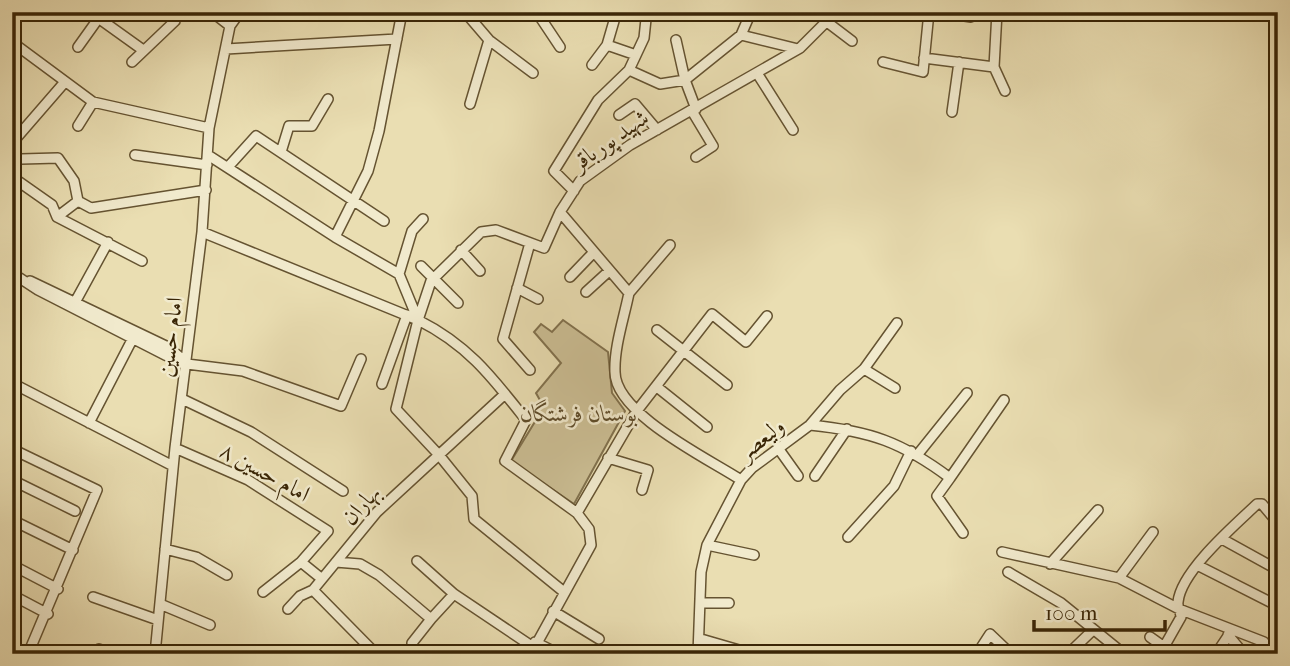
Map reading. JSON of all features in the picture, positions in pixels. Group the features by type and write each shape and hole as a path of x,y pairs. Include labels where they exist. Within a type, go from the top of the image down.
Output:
{"street":[{"path":"212,12 230,26"},
{"path":"224,12 230,26"},
{"path":"230,26 240,12"},
{"path":"335,237 368,171 379,131 402,12"},
{"path":"464,12 489,40 533,73"},
{"path":"522,12 540,18 559,47"},
{"path":"574,191 554,171 598,100 629,70 643,38 646,19 652,12"},
{"path":"629,70 660,84 685,80 741,35 751,12"},
{"name":"شهید پورباقر","path":"530,243 544,248 560,212 580,181 630,145 798,49 836,12"},
{"path":"883,62 923,72 929,12"},
{"path":"939,12 971,17"},
{"path":"997,12 994,67 1005,91"},
{"path":"78,47 94,15 143,50"},
{"path":"132,62 175,21"},
{"path":"592,65 607,46 614,22"},
{"path":"827,22 852,41"},
{"name":"امام حسین","path":"155,654 175,448 202,232 209,128 230,26"},
{"path":"741,35 798,49"},
{"path":"226,49 397,39"},
{"path":"470,104 489,40"},
{"path":"676,40 694,110 713,146 696,156"},
{"path":"12,43 93,102 209,128"},
{"path":"607,46 636,55"},
{"path":"924,58 994,67"},
{"path":"952,112 959,62"},
{"path":"757,73 793,130"},
{"path":"12,143 64,83"},
{"path":"281,152 289,126 312,126 327,99"},
{"path":"78,126 93,102"},
{"path":"619,115 635,104 657,130"},
{"path":"228,167 256,136 384,221"},
{"path":"135,155 208,160 228,167 335,237 399,274 418,320"},
{"path":"21,159 58,158 74,181 78,201"},
{"path":"12,184 15,179 52,205 57,217 142,261"},
{"path":"78,201 91,208 206,190"},
{"path":"57,217 78,201"},
{"path":"560,212 629,293"},
{"path":"399,274 412,231 424,219"},
{"path":"530,370 503,339 530,243 496,230 481,232 434,278 418,320 396,409 439,455 472,496 474,519 564,592"},
{"path":"202,232 407,315 450,336 526,420 505,461 576,513 589,529 591,545 533,648"},
{"path":"74,305 108,242"},
{"path":"670,244 629,293 614,373 622,396 636,412 741,480"},
{"path":"461,250 480,271"},
{"path":"570,276 594,252"},
{"path":"421,266 458,303"},
{"path":"586,292 609,271"},
{"path":"12,273 42,284 74,305 135,335 168,347 187,363 243,371 341,406 360,359"},
{"path":"517,288 538,299"},
{"path":"576,513 636,412 712,314 746,342 767,316"},
{"path":"382,384 407,315"},
{"name":"ولیعصر","path":"698,654 701,639 701,572 707,545 741,480 752,468 810,425 840,390 864,369 897,323"},
{"path":"657,330 727,385"},
{"path":"89,423 135,335"},
{"path":"864,369 895,388"},
{"path":"12,383 173,466"},
{"path":"657,387 707,427"},
{"path":"848,537 894,486 914,453 967,393"},
{"name":"بهاران","path":"288,609 300,596 313,590 377,512 505,394"},
{"path":"182,399 251,432 343,491"},
{"path":"963,533 937,497 1004,400"},
{"path":"810,425 847,429 890,440 950,478"},
{"path":"815,477 847,429"},
{"name":"امام حسین ۸","path":"175,448 248,480 328,531 301,562 263,592"},
{"path":"778,448 798,476"},
{"path":"12,449 97,490 48,614 29,654"},
{"path":"608,458 648,470 642,490"},
{"path":"12,480 75,511"},
{"path":"1150,636 1162,650 1181,617 1180,595 1206,551 1259,503 1277,522"},
{"path":"1050,564 1098,510"},
{"path":"12,520 73,550"},
{"path":"1119,578 1153,532"},
{"path":"1222,539 1278,570"},
{"path":"707,545 754,555"},
{"path":"165,549 196,557 227,575"},
{"path":"1002,552 1119,578 1230,633 1264,642"},
{"path":"417,561 454,594 533,648 559,654"},
{"path":"301,562 322,579"},
{"path":"336,562 360,564 380,575 431,619"},
{"path":"12,565 58,589"},
{"path":"1197,565 1278,606"},
{"path":"1008,572 1061,603 1124,654"},
{"path":"313,590 372,653"},
{"path":"412,643 454,594"},
{"path":"12,595 48,614"},
{"path":"93,597 158,620"},
{"path":"701,603 729,603"},
{"path":"160,604 210,625"},
{"path":"553,611 599,639"},
{"path":"1068,654 1093,630"},
{"path":"1216,654 1230,633"},
{"path":"1230,633 1244,654"},
{"path":"977,654 990,634 1011,654"},
{"path":"701,639 739,650"},
{"path":"99,649 112,654"}],"green space":[{"name":"بوستان فرشتگان","path":"563,320 608,352 612,393 625,411 574,504 511,461 536,420 531,413 541,402 536,393 561,363 534,332 541,324 552,332"}]}
